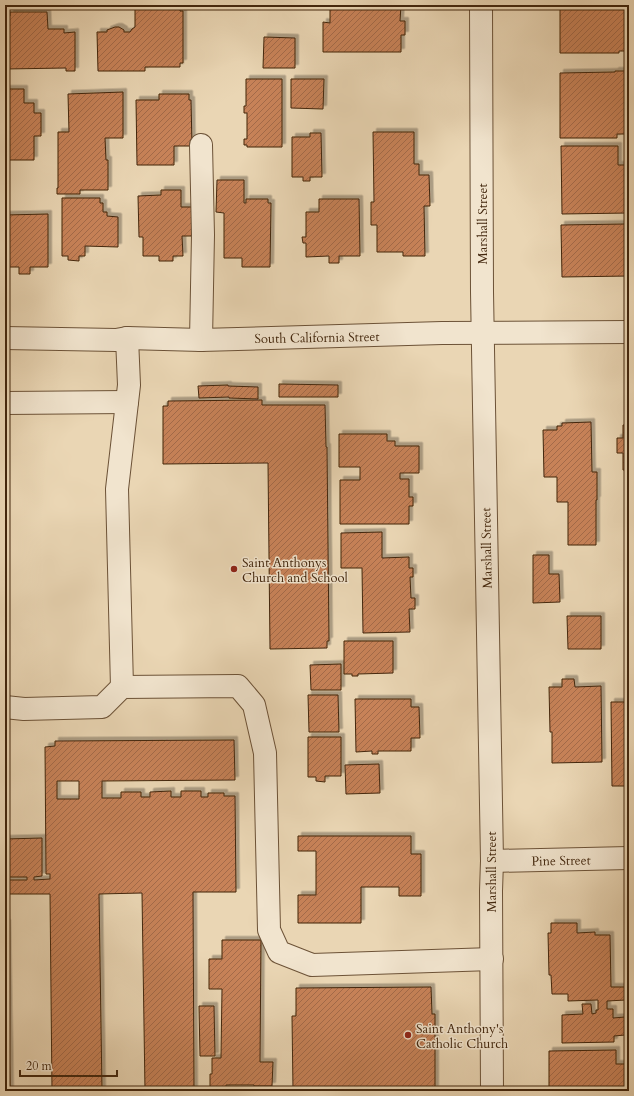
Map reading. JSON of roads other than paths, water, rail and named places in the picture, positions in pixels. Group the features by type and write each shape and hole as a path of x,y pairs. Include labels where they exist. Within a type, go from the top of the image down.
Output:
{"street":[{"name":"Marshall Street","path":"481,5 482,292 492,860 492,1091"},
{"path":"201,145 203,235 201,340"},
{"name":"South California Street","path":"5,338 116,340 127,338 201,340 442,333 629,332"},
{"path":"122,687 117,489 129,385 127,338"},
{"path":"5,403 127,402"},
{"path":"5,707 24,709 102,707 122,687 238,686 254,705 265,753 269,930 279,952 312,965 492,959"},
{"name":"Pine Street","path":"492,860 629,858"}],"place":[{"name":"Saint Anthonys Church and School","path":"234,569"},
{"name":"Saint Anthony's Catholic Church","path":"408,1035"}]}
